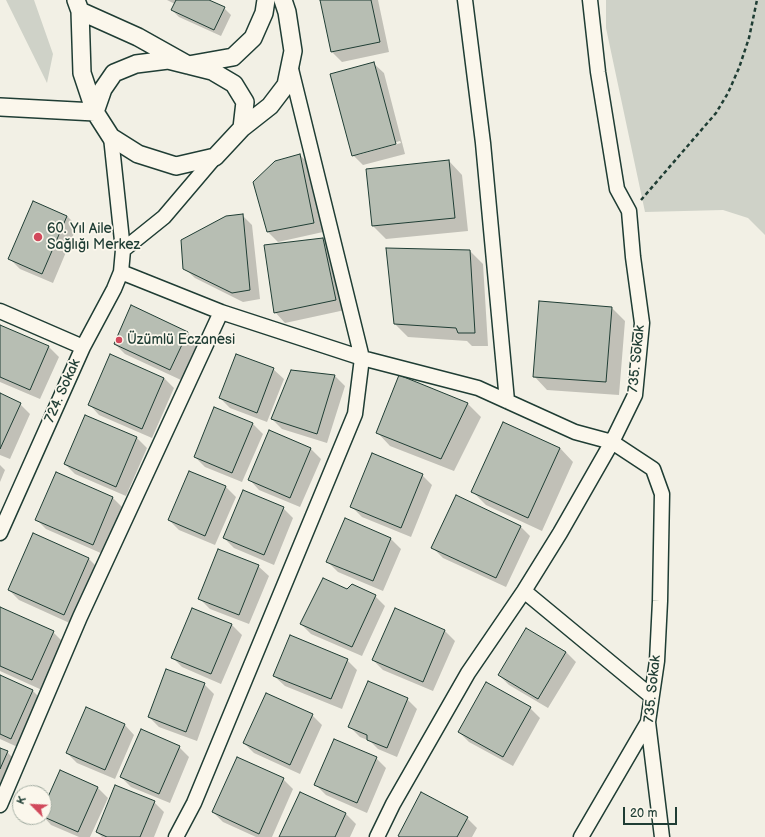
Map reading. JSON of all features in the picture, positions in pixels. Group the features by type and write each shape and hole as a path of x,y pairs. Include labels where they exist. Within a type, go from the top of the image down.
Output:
{"street":[{"path":"77,3 188,65 233,58 253,38 264,13 266,0"},
{"path":"123,250 164,218 215,157 242,128 270,106 286,86 294,51 287,12 283,0"},
{"path":"465,0 483,143 507,401"},
{"name":"735. Sokak","path":"590,0 598,72 617,189 629,211 642,323 635,395 612,442 653,469 662,494 657,661 648,722 662,837"},
{"path":"77,3 82,73 95,112 111,137 138,154 176,166 215,157"},
{"path":"95,112 103,89 114,73 136,64 168,60 212,71 234,84 245,102 242,128"},
{"path":"182,835 355,414 362,358 290,64"},
{"path":"0,107 95,112"},
{"name":"724. Sokak","path":"0,533 83,347 114,289 121,272 123,250 111,137"},
{"path":"121,272 221,312 362,358 478,388 575,432 612,442 560,533 524,591 468,673 377,837"},
{"path":"0,311 83,347"},
{"path":"0,805 80,617 221,312"},
{"path":"524,591 651,696"},
{"path":"581,837 648,722"}],"path":[{"path":"629,211 646,195 716,113 728,93 739,68 749,38 757,0"}],"shaded area":[{"path":"6,0 34,0 53,54 47,83"},
{"path":"606,0 765,0 765,235 748,218 723,210 645,212 606,28"}],"building":[{"path":"176,0 209,0 225,7 214,30 171,10"},
{"path":"320,0 371,0 380,42 331,52"},
{"path":"374,62 396,144 352,156 330,74"},
{"path":"300,154 314,223 267,232 253,182 275,161"},
{"path":"449,160 455,218 372,226 366,169"},
{"name":"60. Yıl Aile Sağlığı Merkez","path":"33,201 67,216 42,274 8,259"},
{"path":"243,214 250,290 232,293 183,269 181,240 226,216"},
{"path":"323,238 336,300 274,313 264,245"},
{"path":"386,248 470,250 475,333 458,333 456,328 394,324"},
{"path":"539,301 612,307 606,382 533,377"},
{"path":"131,305 188,332 170,370 114,344"},
{"path":"0,325 49,346 30,390 0,377"},
{"path":"110,354 164,378 142,429 88,405"},
{"path":"236,354 274,368 257,413 219,398"},
{"path":"291,370 335,375 317,434 271,419"},
{"path":"399,375 468,403 441,459 376,433"},
{"path":"0,393 21,403 0,449"},
{"path":"214,407 253,423 232,473 194,457"},
{"path":"85,415 137,437 116,487 64,464"},
{"path":"503,422 560,448 528,518 471,492"},
{"path":"269,430 311,448 290,498 248,480"},
{"path":"372,453 423,474 401,528 350,507"},
{"path":"189,471 226,486 205,536 168,520"},
{"path":"56,472 113,497 93,545 35,520"},
{"path":"243,490 284,507 264,555 223,538"},
{"path":"456,495 521,526 496,578 431,548"},
{"path":"345,518 391,538 373,581 326,562"},
{"path":"33,533 89,558 64,615 8,590"},
{"path":"218,549 259,565 239,615 198,599"},
{"path":"323,578 347,589 352,584 376,595 352,647 300,624"},
{"path":"0,607 54,631 32,680 0,666"},
{"path":"192,608 232,624 211,674 171,658"},
{"path":"395,608 445,630 423,682 372,660"},
{"path":"526,628 566,652 538,699 498,675"},
{"path":"290,635 348,659 331,699 273,676"},
{"path":"166,669 205,683 186,732 148,717"},
{"path":"0,675 33,690 11,739 0,734"},
{"path":"368,681 408,698 387,748 367,740 367,735 348,727"},
{"path":"486,682 531,707 503,757 458,732"},
{"path":"266,693 313,714 290,765 243,743"},
{"path":"86,707 125,724 105,770 66,753"},
{"path":"141,729 180,746 159,794 120,777"},
{"path":"334,739 377,757 357,803 314,785"},
{"path":"0,748 8,751 0,769"},
{"path":"237,757 284,778 259,834 212,812"},
{"path":"60,770 98,787 78,832 52,821 52,788"},
{"path":"115,785 155,801 140,837 107,837 96,832"},
{"path":"300,792 346,813 335,837 279,837"},
{"path":"421,792 468,817 457,837 398,836"}],"place":[{"name":"60. Yıl Aile Sağlığı Merkez","path":"38,237"},
{"name":"Üzümlü Eczanesi","path":"119,340"}]}
